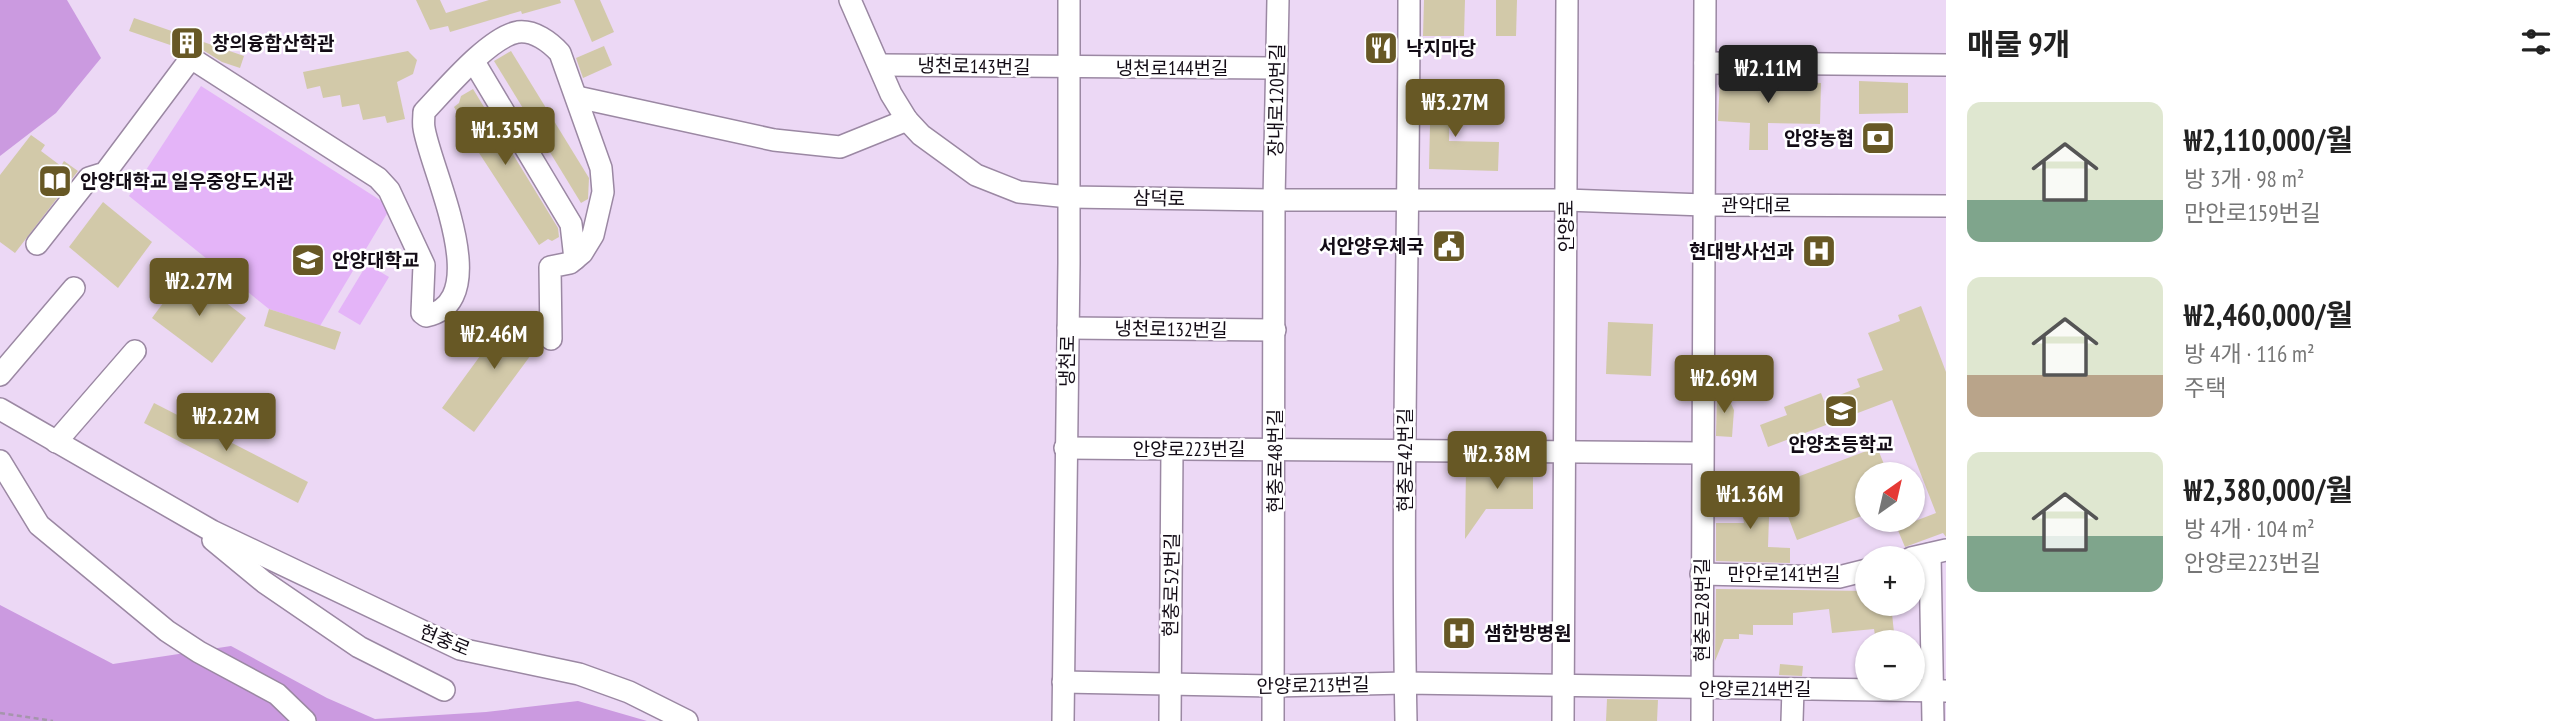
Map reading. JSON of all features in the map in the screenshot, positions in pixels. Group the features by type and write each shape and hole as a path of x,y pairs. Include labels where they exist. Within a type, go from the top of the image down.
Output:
{"street":[{"name":"삼덕로","path":"850,0 891,94 907,120 931,143 976,175 1019,192 1069,197 1274,200 1566,200"},
{"name":"냉천로","path":"1063,721 1069,0"},
{"name":"장내로120번길","path":"1274,200 1278,0"},
{"name":"현충로42번길","path":"1406,721 1404,451 1409,200 1409,0"},
{"name":"안양로","path":"1563,721 1567,0"},
{"name":"현충로28번길","path":"1702,721 1705,0"},
{"path":"37,244 89,178 105,173 191,58 378,178 389,190 424,265 422,313 426,316 434,314 449,302 453,295 460,267 450,216 424,127 425,112 498,40 520,32 551,42 560,53 601,169 603,192 593,235 570,263 550,267 551,340"},
{"path":"474,62 571,224 575,259"},
{"path":"1705,63 1946,65"},
{"name":"냉천로143번길","path":"880,65 1068,68"},
{"name":"냉천로144번길","path":"1068,68 1276,68"},
{"path":"577,97 774,141 840,147 907,120"},
{"name":"현충로48번길","path":"1273,721 1274,200"},
{"name":"관악대로","path":"1566,200 1704,205 1946,206"},
{"path":"0,375 74,288"},
{"name":"냉천로132번길","path":"1068,328 1275,330"},
{"path":"56,442 135,351"},
{"name":"현충로","path":"0,409 212,531 460,649 579,674 629,692 687,721"},
{"name":"안양로223번길","path":"1065,448 1564,452"},
{"name":"현충로52번길","path":"1170,721 1172,450"},
{"path":"1564,452 1702,453"},
{"path":"0,461 39,525 167,631 199,652 277,694 305,721"},
{"name":"현충로","path":"212,531 213,541 264,582 359,647 444,691"},
{"path":"1929,554 1939,602 1940,690 1933,721"},
{"name":"만안로141번길","path":"1701,574 1839,577 1855,573"},
{"name":"안양로213번길","path":"1063,682 1274,686 1405,683 1563,686"},
{"name":"안양로214번길","path":"1563,686 1940,690"},
{"path":"1792,721 1793,690"}],"path":[{"path":"0,713 53,721"}],"shaded area":[{"path":"0,0 67,0 101,58 56,113 0,156"},
{"path":"201,86 391,207 320,326 269,309 129,196"},
{"path":"367,264 389,277 360,325 338,312"},
{"path":"0,605 113,664 231,646 327,698 375,719 486,712 578,701 647,721 0,721"}],"building":[{"path":"416,0 440,0 446,13 489,0 560,0 561,3 522,14 521,11 450,32 448,26 430,30"},
{"path":"574,0 600,0 614,32 592,42"},
{"path":"1424,0 1465,0 1464,36 1423,36"},
{"path":"1496,0 1517,0 1516,36 1496,36"},
{"name":"창의융합산학관","path":"134,18 244,56 240,68 222,62 198,47 191,45 182,49 129,31"},
{"path":"604,46 612,65 583,78 576,58"},
{"path":"408,51 417,60 413,74 397,82 405,119 387,123 385,116 363,120 359,104 342,107 340,95 323,98 320,86 307,89 303,72"},
{"path":"511,51 589,178 588,199 581,203 494,61"},
{"path":"1720,77 1821,83 1820,124 1768,123 1768,150 1749,150 1750,123 1718,121"},
{"path":"1431,79 1450,79 1449,141 1499,142 1498,171 1429,169"},
{"path":"1859,81 1908,83 1908,113 1859,114"},
{"path":"473,89 558,228 559,237 552,241 548,239 539,245 455,116 458,114 454,107 461,96"},
{"path":"31,135 45,145 41,151 61,166 64,161 78,171 15,253 0,242 0,175"},
{"path":"103,202 152,242 118,288 69,247"},
{"path":"186,272 246,318 212,363 152,318"},
{"path":"1921,306 1946,372 1946,537 1943,533 1908,546 1905,546 1899,532 1925,532 1925,517 1936,513 1925,485 1925,462 1916,462 1892,400 1768,447 1760,425 1787,415 1784,407 1821,393 1824,401 1860,387 1857,379 1883,370 1868,333 1900,321 1898,315"},
{"path":"269,309 341,332 335,350 264,326"},
{"path":"536,313 539,344 474,432 442,408 510,315 519,321 524,315"},
{"path":"1608,322 1653,324 1651,376 1606,374"},
{"path":"1717,390 1725,391 1734,410 1732,437 1716,436"},
{"path":"154,403 308,482 298,503 144,423"},
{"path":"1877,447 1883,462 1855,462 1855,518 1797,540 1776,485"},
{"path":"1466,467 1533,468 1533,509 1486,509 1465,539"},
{"path":"1760,481 1761,491 1770,488 1768,547 1790,548 1790,563 1716,561 1716,523 1744,523 1737,485"},
{"path":"1716,589 1855,591 1855,616 1892,616 1894,630 1832,633 1829,609 1793,613 1793,625 1753,625 1753,635 1739,634 1739,639 1724,639 1715,661"},
{"path":"1780,664 1803,666 1802,676 1779,675"},
{"path":"1607,699 1658,700 1657,721 1606,721"}],"place":[{"name":"창의융합산학관","path":"187,43"},
{"name":"낙지마당","path":"1381,48"},
{"name":"안양농협","path":"1878,138"},
{"name":"안양대학교 일우중앙도서관","path":"55,181"},
{"name":"서안양우체국","path":"1449,246"},
{"name":"현대방사선과","path":"1819,251"},
{"name":"안양대학교","path":"308,260"},
{"name":"안양초등학교","path":"1841,411"},
{"name":"샘한방병원","path":"1459,633"}]}
